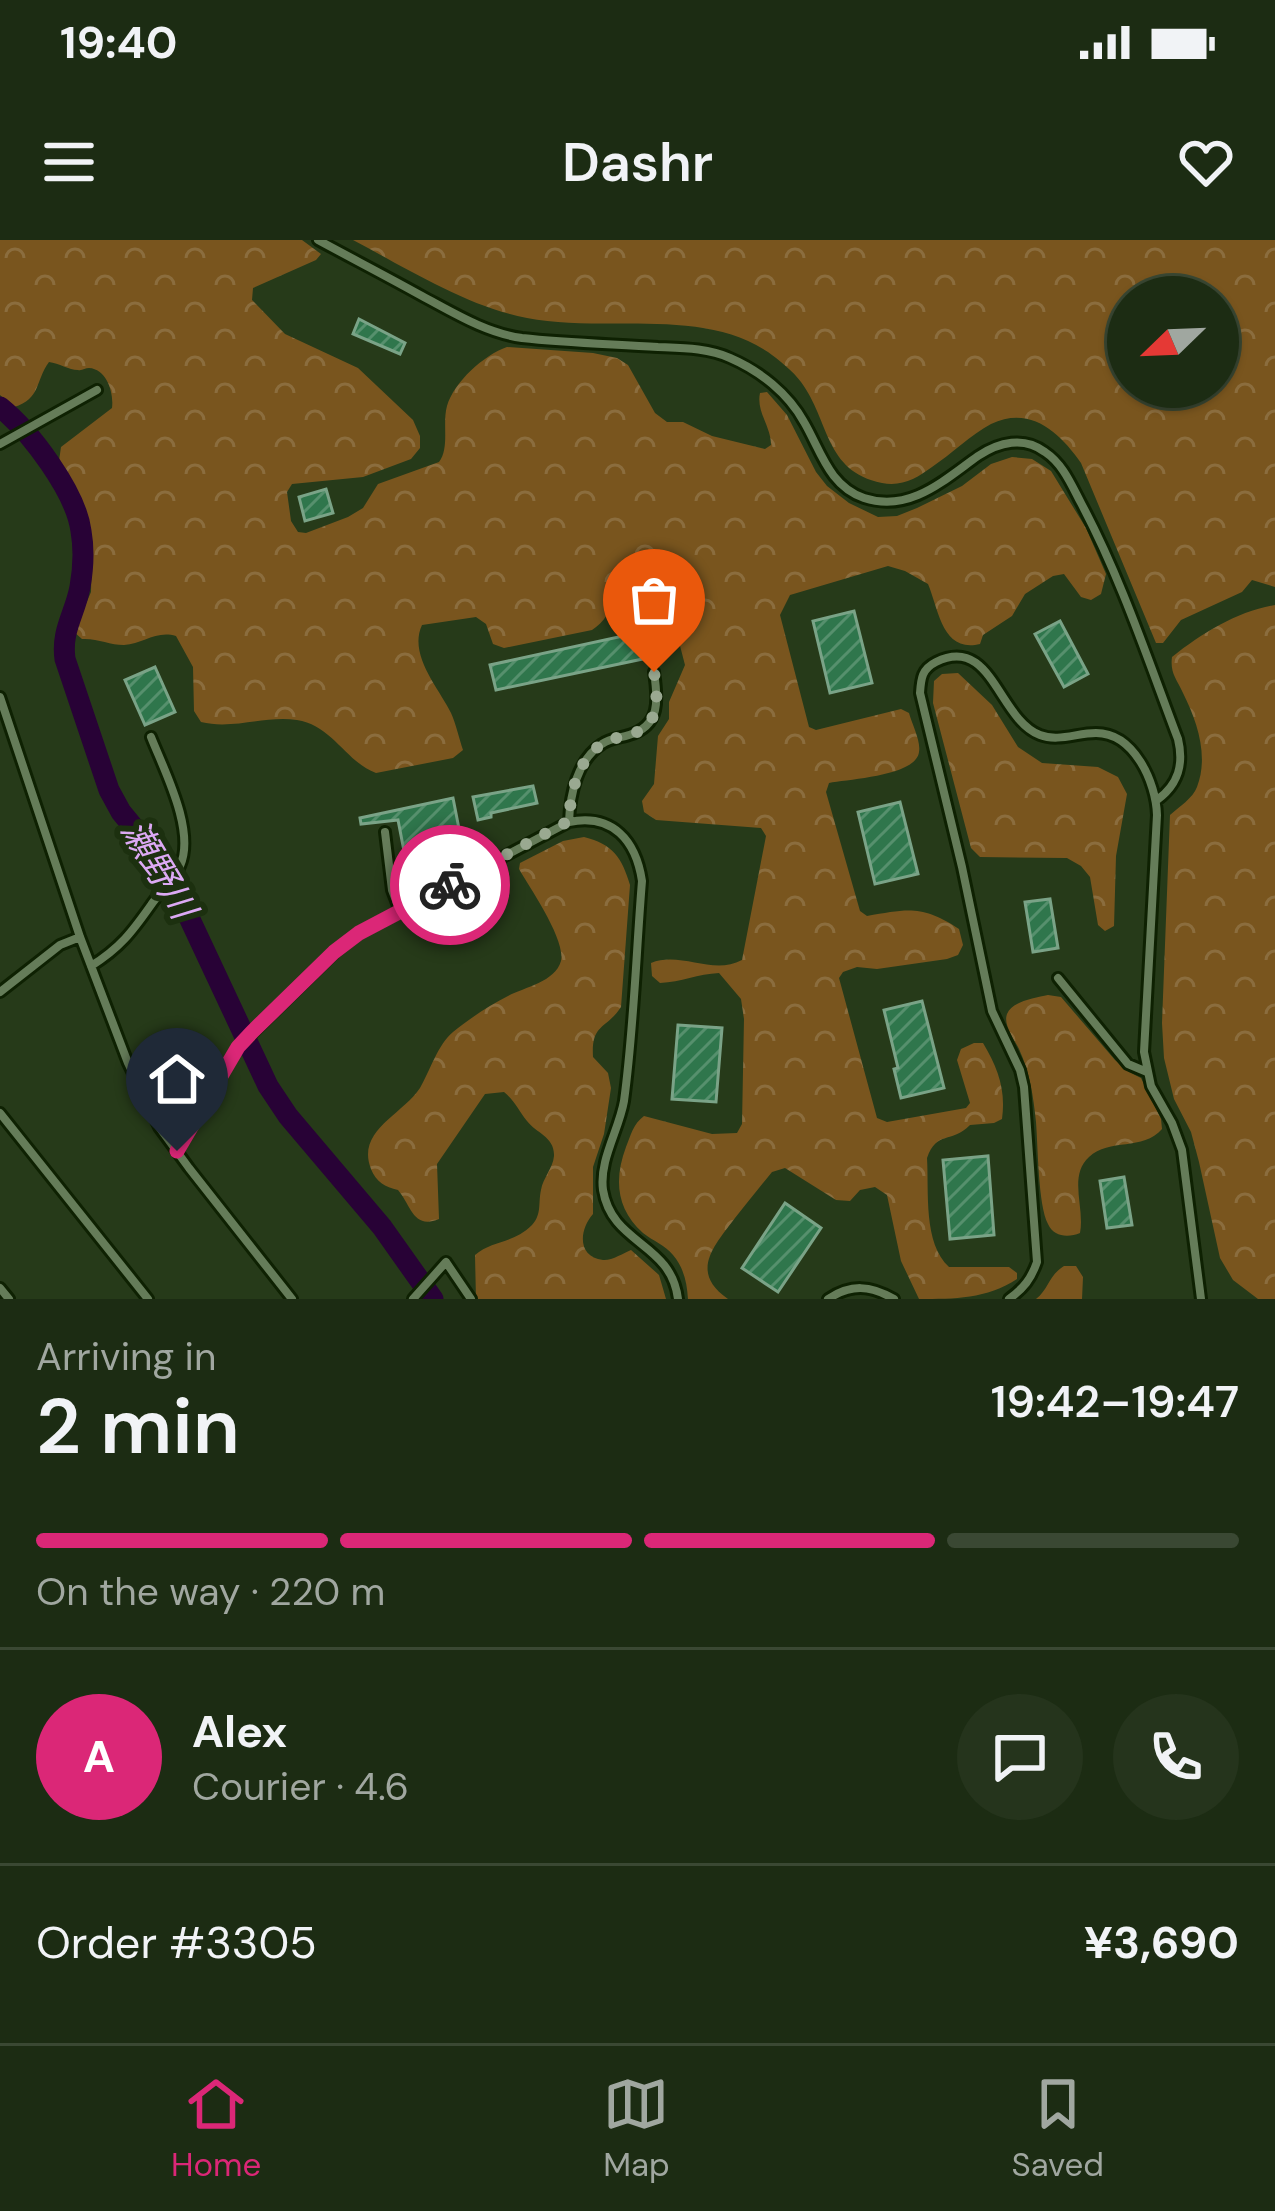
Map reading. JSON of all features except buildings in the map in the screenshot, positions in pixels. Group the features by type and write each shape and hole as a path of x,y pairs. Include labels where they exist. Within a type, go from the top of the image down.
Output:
{"lane":[{"path":"318,240 487,329 519,338 692,349 724,355 758,371 804,420 830,471 862,498 909,500 936,488 992,447 1024,442 1042,448 1060,464 1102,543 1178,739 1182,757 1177,781 1157,800"},
{"path":"0,444 97,390"},
{"path":"1009,1299 1032,1277 1037,1262 1024,1087 992,1011 920,693 928,667 955,656 970,658 983,667 1023,724 1040,735 1102,733 1116,738 1141,763 1157,800 1145,1008 1147,1072 1182,1150 1201,1299"},
{"path":"569,821 573,784 593,751 604,742 646,727 656,714 654,672"},
{"path":"0,697 80,937 128,1063 159,1127 292,1299"},
{"path":"92,966 126,940 179,870 183,856 176,800 151,737"},
{"path":"177,1151 238,1047 334,952 359,933 569,821 597,820 629,842 642,881 623,1103 602,1176 604,1194 621,1228 671,1272 678,1299"},
{"path":"385,832 392,890 400,911"},
{"path":"0,992 60,945 80,937"},
{"path":"1058,978 1128,1064 1147,1072"},
{"path":"0,1113 148,1299"},
{"path":"413,1299 446,1262 471,1299"},
{"path":"828,1299 863,1286 894,1299"},
{"path":"0,1288 8,1299"}],"green space":[{"path":"0,240 302,240 321,254 253,288 252,300 285,334 358,368 413,420 420,448 411,459 363,477 292,484 287,492 291,521 298,532 348,517 363,508 378,484 439,462 446,413 456,388 489,356 507,347 617,358 628,365 655,413 667,422 683,422 712,436 765,449 771,445 759,400 760,393 767,392 787,415 827,486 878,517 917,508 962,486 991,464 1012,457 1032,459 1051,471 1086,528 1106,574 1101,594 1091,600 1081,597 1064,574 1053,576 1025,594 1012,616 983,635 980,644 967,645 957,642 944,627 928,584 888,566 790,595 780,615 809,727 816,730 901,709 909,713 919,743 915,760 894,771 829,783 826,792 860,911 867,916 925,912 959,929 963,945 958,955 947,959 877,969 857,967 839,978 877,1118 887,1122 966,1108 970,1103 957,1060 961,1049 983,1043 1000,1080 1002,1119 970,1125 931,1149 927,1158 929,1216 935,1245 949,1267 1009,1267 1017,1279 982,1294 919,1299 901,1261 887,1195 875,1187 860,1190 850,1201 836,1200 785,1168 772,1172 713,1249 710,1279 728,1299 688,1299 677,1260 627,1214 620,1193 622,1159 644,1116 712,1134 737,1133 742,1124 744,1019 741,999 719,973 660,983 652,976 651,963 674,960 720,966 742,960 766,836 761,828 656,820 644,812 642,801 654,784 658,736 669,719 669,702 685,665 678,638 689,616 683,602 665,587 640,590 618,601 592,630 504,648 493,644 486,624 476,617 422,625 422,659 451,713 463,750 453,758 376,773 309,723 285,719 201,722 194,711 193,667 176,636 124,645 82,639 74,632 91,592 92,544 87,514 59,461 61,447 112,408 112,396 105,377 95,369 75,370 49,362 23,404 14,407 0,395"},
{"path":"353,240 1275,240 1275,587 1252,580 1242,592 1181,620 1163,643 1156,643 1081,463 1043,425 1019,418 991,424 915,478 882,483 849,468 798,378 768,352 742,338 682,325 527,318 460,296"},
{"path":"1275,605 1275,1299 1258,1299 1233,1280 1220,1258 1191,1132 1174,1099 1162,1023 1170,815 1195,791 1202,763 1197,727 1174,675 1172,657 1221,624"},
{"path":"958,673 992,705 1018,747 1042,763 1098,767 1118,777 1127,794 1116,856 1114,926 1105,931 1098,925 1090,877 1067,858 980,857 971,848 933,703 934,681 942,674"},
{"path":"584,837 615,854 630,885 621,1007 597,1032 593,1046 593,1057 608,1073 611,1088 593,1167 593,1214 583,1242 588,1254 603,1260 631,1250 659,1275 666,1299 476,1299 475,1255 517,1236 535,1221 553,1160 551,1144 504,1092 485,1094 437,1164 439,1219 430,1222 418,1219 398,1190 376,1177 368,1156 370,1144 383,1124 420,1088 453,1032 558,968 558,940 520,863 563,841"},
{"path":"1048,995 1061,997 1115,1060 1141,1078 1162,1129 1145,1140 1106,1148 1089,1157 1079,1173 1080,1233 1071,1236 1054,1232 1045,1215 1030,1084 1006,1023 1014,1006"},
{"path":"1064,1266 1076,1266 1083,1277 1082,1299 1036,1299 1055,1274"}],"waterway":[{"name":"瀬野川","path":"0,407 50,463 77,515 82,573 65,659 109,790 164,864 268,1086 382,1227 433,1299"}],"way so far":[{"path":"450,885 569,821 573,784 593,751 604,742 646,727 656,714 654,672"}],"route":[{"path":"177,1151 238,1047 334,952 359,933 450,885"}]}
